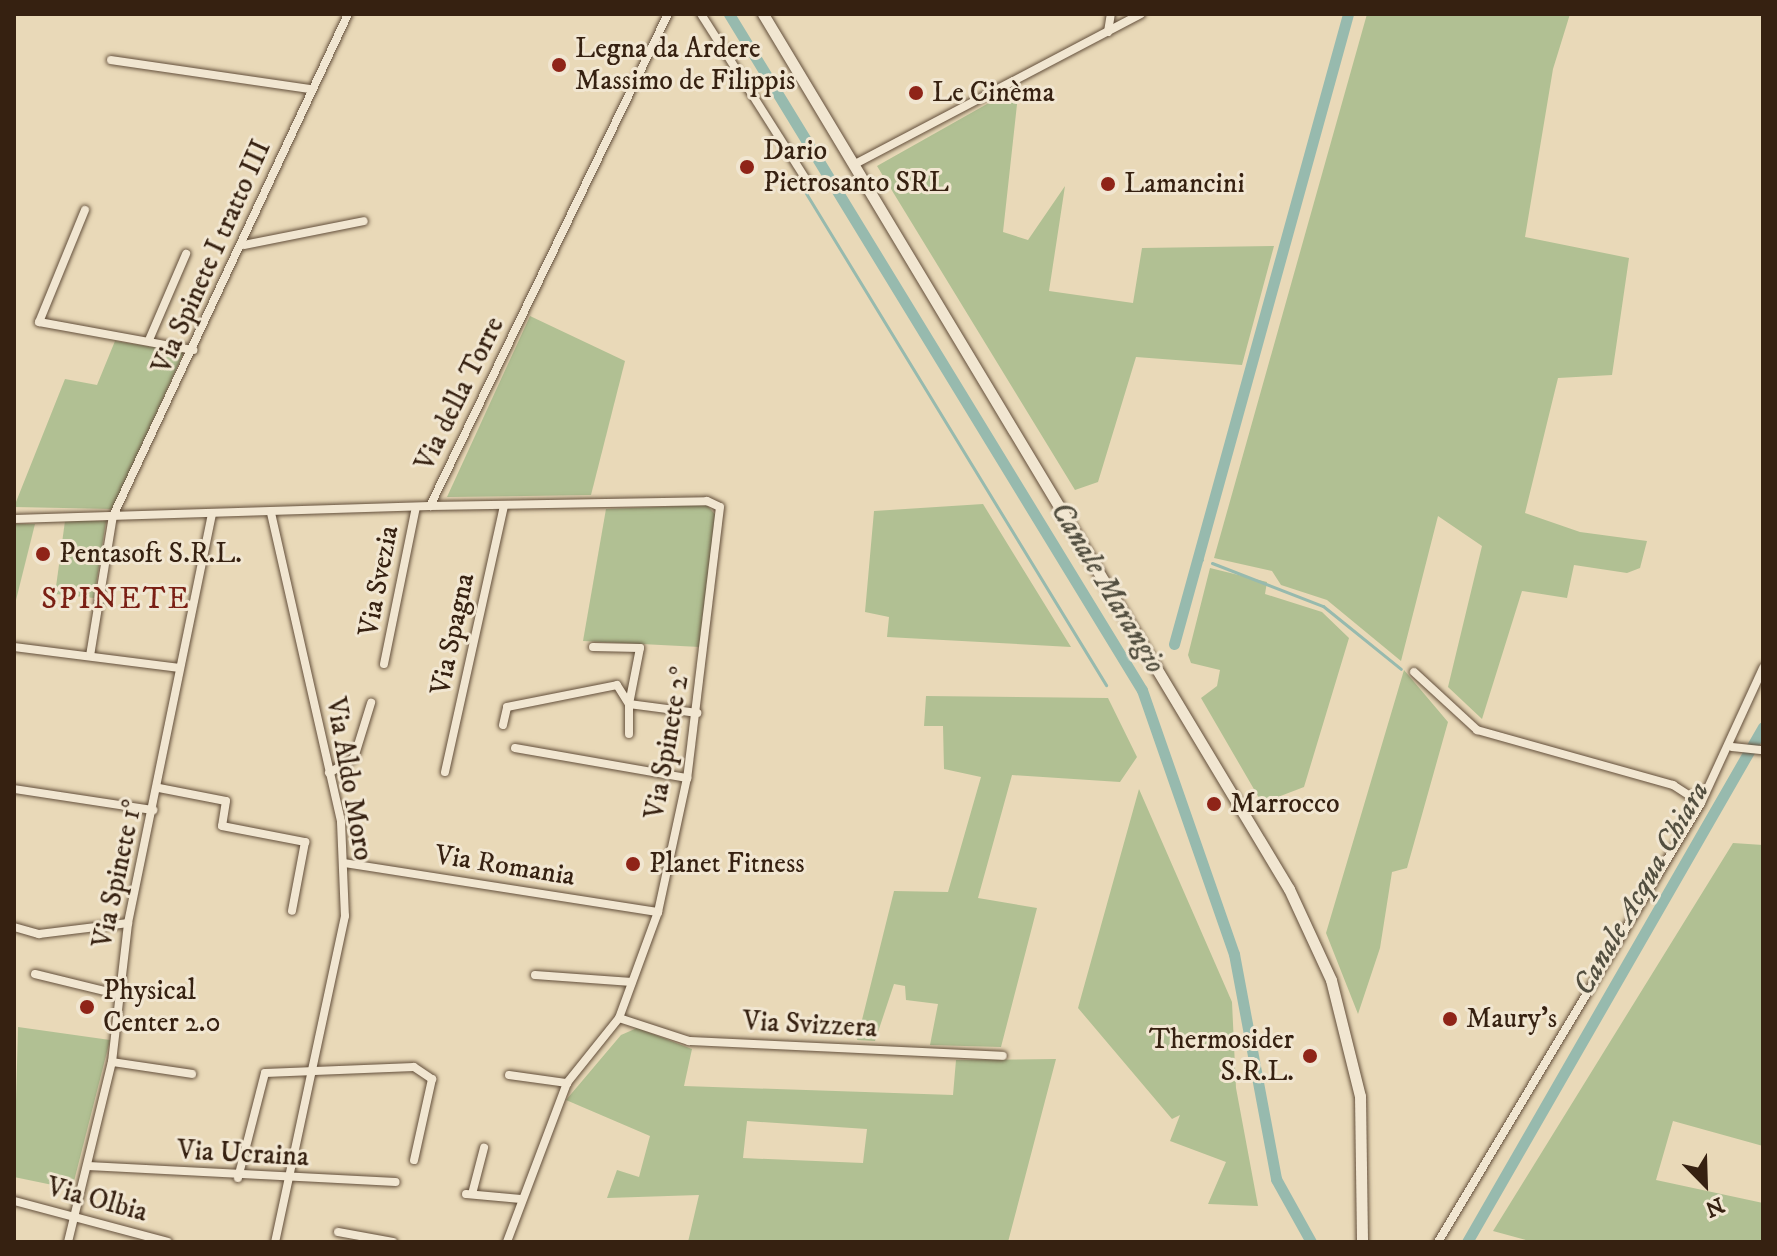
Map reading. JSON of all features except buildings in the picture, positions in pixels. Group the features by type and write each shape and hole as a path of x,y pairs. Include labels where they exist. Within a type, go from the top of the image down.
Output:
{"main road":[{"path":"763,14 1258,831 1316,944 1343,1017 1360,1096 1362,1242"}],"street":[{"name":"Via Spinete I tratto III","path":"90,656 113,516 244,245 311,89 348,14"},
{"name":"Via della Torre","path":"14,519 430,506 668,14"},
{"path":"701,14 805,178"},
{"path":"1108,32 1111,14"},
{"path":"855,164 1141,14"},
{"path":"111,60 311,89"},
{"path":"85,210 39,322 193,350"},
{"path":"244,245 364,221"},
{"path":"149,340 186,254"},
{"name":"Via Spinete 2°","path":"430,506 707,501 720,507 697,713 687,778 658,912 619,1018 567,1083 507,1242"},
{"name":"Via Spagna","path":"445,772 504,505"},
{"name":"Via Svezia","path":"384,664 416,507"},
{"name":"Via Aldo Moro","path":"271,513 329,773 344,863 337,977 294,1179 275,1242"},
{"name":"Via Spinete 1°","path":"68,1242 112,1062 128,923 159,788 212,515"},
{"path":"14,647 180,668"},
{"path":"593,647 640,648 629,704 629,734"},
{"path":"1438,1242 1701,803 1732,747 1763,668"},
{"path":"1414,672 1477,730 1673,785 1701,803"},
{"path":"503,725 507,707 617,685 629,704"},
{"path":"329,773 354,758 371,703"},
{"path":"629,704 697,713"},
{"path":"1732,747 1763,750"},
{"path":"515,748 687,778"},
{"path":"159,788 226,801 222,826 305,842 292,911"},
{"path":"14,789 153,810"},
{"name":"Via Romania","path":"344,863 658,912"},
{"path":"14,927 39,934 128,923"},
{"path":"35,974 121,995"},
{"path":"535,975 632,982"},
{"name":"Via Svizzera","path":"619,1018 689,1041 1003,1056"},
{"path":"112,1062 192,1074"},
{"path":"238,1178 265,1073 414,1067 432,1079 414,1160"},
{"path":"509,1075 567,1083"},
{"path":"484,1148 469,1194 521,1199"},
{"name":"Via Ucraina","path":"88,1166 238,1178 396,1182"},
{"name":"Via Olbia","path":"14,1201 168,1242"},
{"path":"338,1232 393,1242"}],"green space":[{"path":"1367,14 1570,14 1553,69 1525,237 1629,258 1612,375 1558,378 1525,513 1580,532 1647,541 1640,568 1627,573 1574,565 1567,598 1522,591 1482,719 1448,687 1482,546 1438,516 1401,661 1327,600 1281,585 1272,571 1214,558"},
{"path":"1019,86 1003,232 1028,240 1065,186 1049,291 1133,303 1142,248 1274,246 1242,365 1136,357 1098,482 1075,490 877,166"},
{"path":"530,316 625,361 591,495 447,497"},
{"path":"115,341 184,352 113,509 14,507 65,379 97,385"},
{"path":"983,504 1071,647 887,637 889,617 865,612 874,511"},
{"path":"707,505 718,518 700,647 583,641 606,509"},
{"path":"65,521 106,521 94,598 55,594"},
{"path":"14,524 35,524 14,608"},
{"path":"1210,568 1267,582 1265,594 1322,612 1349,638 1304,787 1262,803 1201,698 1217,686 1220,670 1191,663 1188,655"},
{"path":"1404,670 1448,722 1407,868 1392,872 1380,948 1358,1014 1326,933"},
{"path":"926,696 1108,698 1137,757 1120,782 1012,775 978,898 1037,908 1001,1047 930,1045 938,1004 906,1000 905,986 894,984 875,1041 857,1040 894,891 948,892 981,777 944,769 943,726 924,726"},
{"path":"1139,789 1232,1002 1236,1088 1258,1206 1208,1204 1226,1162 1170,1141 1180,1115 1172,1119 1078,1008"},
{"path":"1733,843 1763,845 1763,1146 1673,1121 1656,1180 1763,1203 1763,1242 1533,1242 1493,1231"},
{"path":"18,1027 110,1040 72,1189 14,1177"},
{"path":"637,1028 692,1049 684,1086 953,1095 956,1060 1056,1059 1008,1242 688,1242 699,1195 607,1198 617,1170 639,1177 650,1136 566,1100 621,1035","holes":["747,1121 867,1129 863,1163 743,1158"]}],"waterway":[{"name":"Canale Marangio","path":"729,14 1142,690 1234,954 1276,1179 1311,1242"},
{"path":"1174,644 1348,14"},
{"path":"804,190 1106,685"},
{"path":"1198,559 1202,560"},
{"path":"1212,563 1323,606 1401,669"},
{"name":"Canale Acqua Chiara","path":"1467,1242 1763,727"}],"place":[{"name":"Legna da Ardere Massimo de Filippis","path":"559,65"},
{"name":"Le Cinèma","path":"916,93"},
{"name":"Dario Pietrosanto SRL","path":"747,167"},
{"name":"Lamancini","path":"1108,184"},
{"name":"Pentasoft S.R.L.","path":"43,554"},
{"name":"Marrocco","path":"1214,804"},
{"name":"Planet Fitness","path":"633,864"},
{"name":"Physical Center 2.0","path":"87,1007"},
{"name":"Maury's","path":"1450,1019"},
{"name":"Thermosider S.R.L.","path":"1310,1056"}],"district":[{"name":"SPINETE","path":"116,600"}]}
